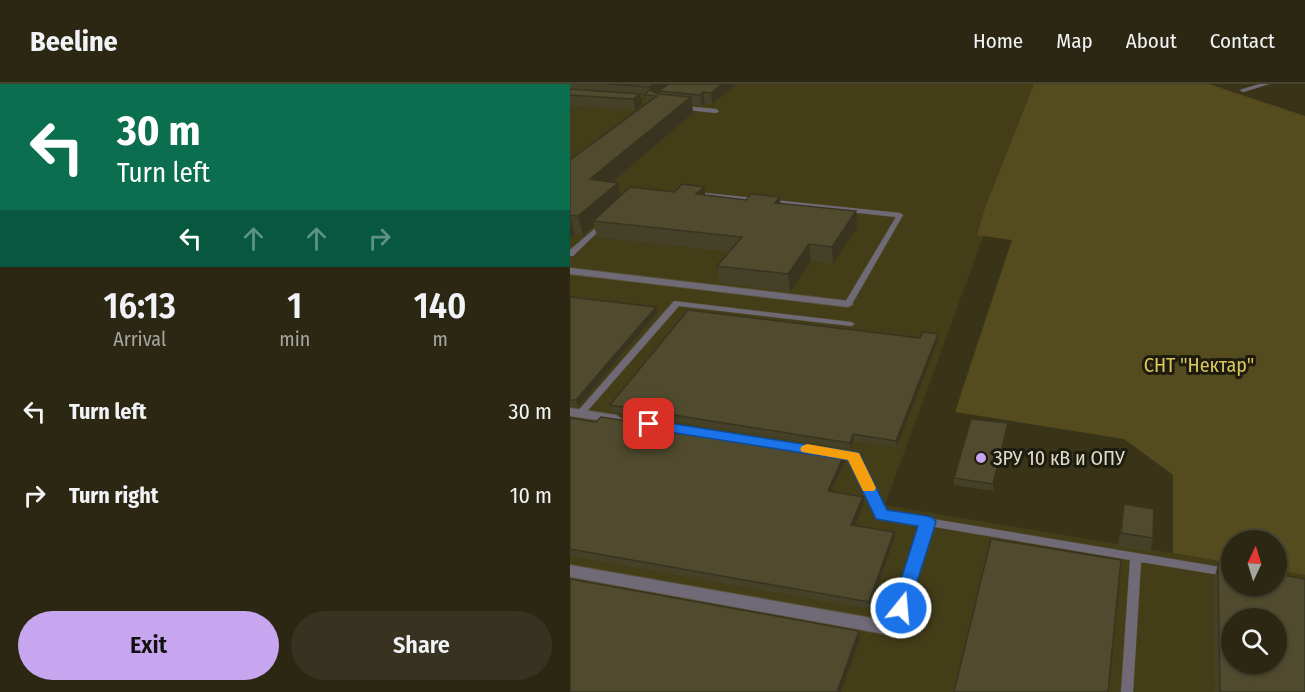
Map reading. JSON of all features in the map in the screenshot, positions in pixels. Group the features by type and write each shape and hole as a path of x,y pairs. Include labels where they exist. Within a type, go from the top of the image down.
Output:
{"street":[{"path":"570,271 848,304"},
{"path":"575,413 626,421"},
{"path":"570,571 894,630 927,522 882,515 853,456 774,444"}],"lane":[{"path":"1243,90 1266,84"},
{"path":"672,107 716,111"},
{"path":"689,194 900,215 848,304"},
{"path":"570,254 610,218"},
{"path":"575,413 677,303 851,324"},
{"path":"927,522 1221,571"},
{"path":"1127,692 1136,558"}],"shaded area":[{"path":"570,84 1039,84 885,505 1221,561 1221,596 1287,596 1287,572 1305,575 1305,692 570,692"}],"green space":[{"name":"СНТ \"Нектар\"","path":"1034,84 1209,84 1305,116 1305,575 1287,572 1287,530 1221,530 1221,561 1173,553 1173,475 1124,439 955,412 1012,240 977,235 985,208"}],"building":[{"path":"610,84 654,84 649,87"},
{"path":"669,84 722,84 711,93 703,92 700,95 659,91"},
{"path":"570,89 640,94 633,99 570,95"},
{"path":"650,90 658,94 691,97 590,179 618,183 578,216 570,215 570,160 657,96 644,95"},
{"path":"682,184 704,187 696,194 746,200 751,194 780,197 775,203 856,211 832,247 809,244 788,274 717,266 742,237 593,221 630,187 675,192"},
{"path":"570,297 656,307 576,400 570,400"},
{"path":"688,310 920,338 923,332 938,334 896,441 853,434 850,443 610,405"},
{"path":"601,417 844,455 828,491 863,497 851,525 894,532 869,602 570,549 570,418 596,422"},
{"name":"ЗРУ 10 кВ и ОПУ","path":"971,419 1008,423 993,484 954,478"},
{"path":"1124,504 1154,509 1153,538 1121,533"},
{"path":"991,539 1121,560 1108,692 954,692"},
{"path":"1218,564 1221,564 1221,596 1287,596 1287,576 1305,579 1305,692 1220,692"},
{"path":"570,579 859,631 837,692 570,692"}],"slow traffic":[{"path":"807,449 853,456 868,488"}],"place":[{"name":"ЗРУ 10 кВ и ОПУ","path":"981,458"}],"route":[{"path":"649,424 853,456 882,515 927,522 901,608"}]}
